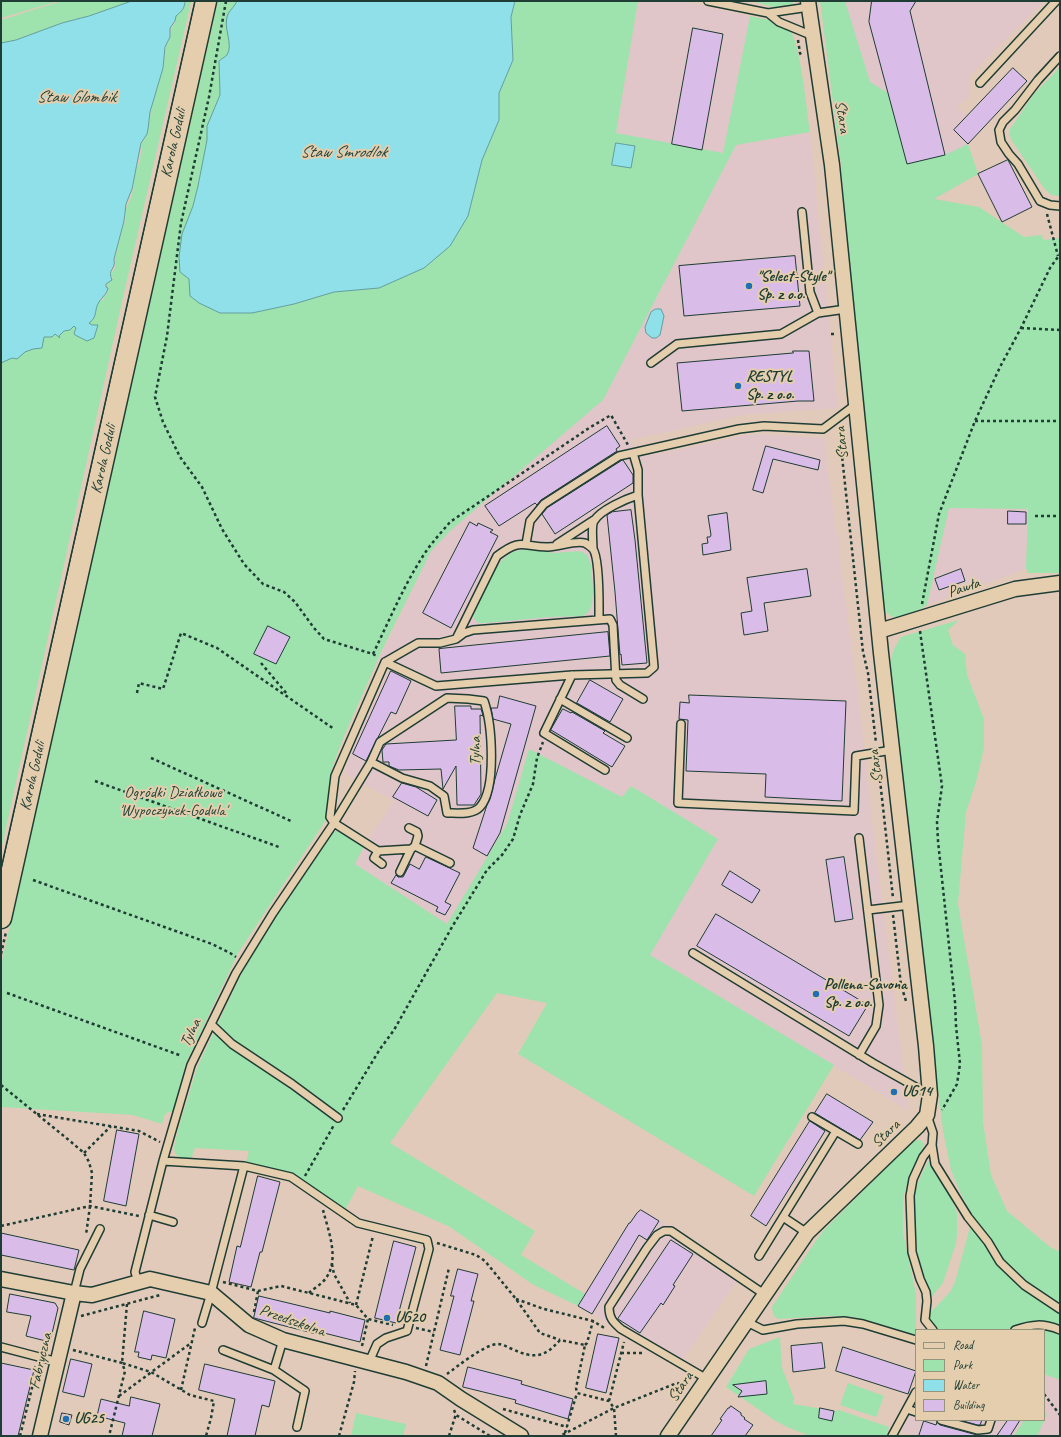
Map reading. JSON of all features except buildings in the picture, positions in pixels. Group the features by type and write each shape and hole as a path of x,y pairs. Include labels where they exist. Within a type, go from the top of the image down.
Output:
{"main road":[{"name":"Karola Goduli","path":"1,918 206,1"}],"street":[{"name":"Stara","path":"668,1436 807,1233 917,1127 927,1115 930,1095 926,1046 892,750 855,405 832,165 809,4"},
{"name":"Pawła","path":"879,631 1015,589 1060,583"},
{"name":"Przedszkolna","path":"1,1279 92,1295 150,1279 213,1287 248,1325 283,1340 369,1362 438,1383 521,1436"},
{"name":"Fabryczna","path":"40,1436 74,1293"}],"lane":[{"path":"708,1 768,13 809,4"},
{"path":"980,83 1056,1"},
{"path":"768,13 779,22 813,36"},
{"path":"1060,56 1038,80 1015,110 1003,122 999,130 1000,142 1018,164 1040,201 1050,205 1060,206"},
{"path":"802,212 810,292 818,313"},
{"path":"651,363 677,344 781,334 818,313 846,309"},
{"path":"526,544 530,521 544,504 619,456 739,429 764,426 823,430 855,405"},
{"path":"385,662 436,686 572,675 647,673 654,667 638,496 638,470 633,453"},
{"path":"553,546 594,520 608,509 638,496"},
{"path":"594,520 592,525 593,549 596,562 599,619"},
{"path":"456,639 497,556 506,549 516,544 553,546 572,543 585,543 593,549"},
{"path":"450,863 413,848 378,851 334,823 330,817 335,776 385,662 418,643 440,643 456,639 464,633 473,630 610,619 613,624 616,680 620,685 643,699"},
{"path":"572,675 544,734 605,770"},
{"name":"Tylna","path":"138,1282 135,1272 146,1216 191,1065 242,962 334,823 371,762 380,742 447,698 484,701 487,710 492,758 487,794 480,808 469,812 447,813 444,796 430,786 402,778 371,762"},
{"path":"560,700 627,738"},
{"path":"681,724 678,803 854,811 856,756 892,750"},
{"path":"400,872 418,836 417,832 409,828"},
{"path":"859,838 879,1005 876,1026 859,1055"},
{"path":"378,851 374,858 382,864"},
{"path":"868,910 910,905"},
{"path":"694,953 859,1055 930,1095"},
{"path":"211,1024 232,1044 292,1084 338,1118"},
{"path":"927,1115 933,1133 932,1145 935,1164 968,1217 988,1242 1000,1262 1024,1285 1060,1309"},
{"path":"812,1117 858,1144"},
{"path":"759,1256 836,1131"},
{"path":"932,1145 924,1156 913,1179 910,1202 912,1252 920,1279 926,1292 927,1301 925,1320 932,1329"},
{"path":"163,1161 244,1166 291,1177 358,1222 427,1240 429,1249 407,1331 386,1338 377,1344 369,1362"},
{"path":"202,1323 213,1287 244,1166"},
{"path":"146,1216 173,1222"},
{"path":"783,1217 807,1233"},
{"path":"74,1293 80,1269 100,1229"},
{"path":"707,1379 621,1329 612,1321 609,1314 609,1307 647,1248 658,1235 664,1231 671,1232 699,1249 764,1294"},
{"path":"747,1322 763,1330 797,1324 844,1322 863,1324 915,1340"},
{"path":"1018,1329 1035,1324 1049,1325 1060,1330"},
{"path":"274,1370 283,1340"},
{"path":"1,1347 59,1355"},
{"path":"223,1350 274,1370 306,1391 297,1426"},
{"path":"892,1436 915,1394"},
{"path":"907,1409 915,1412"},
{"path":"945,1421 978,1430 988,1429 991,1421"}],"path":[{"path":"226,1 209,97 181,223 167,336 155,397 163,422 180,457 202,487 222,529 244,564 263,584 284,592 295,602 324,639 373,654 385,662"},
{"path":"927,1115 941,1112 957,1084 960,1064 956,1026 956,1002 938,841 937,822 942,786 919,619 939,514 975,420 1050,268 1059,255 1046,213 1040,201"},
{"path":"1021,328 1060,330"},
{"path":"373,654 404,590 423,556 450,522 611,415 633,453"},
{"path":"975,420 1060,421"},
{"path":"1035,516 1060,516"},
{"path":"137,692 139,683 163,689 181,633 217,648 334,729"},
{"path":"261,663 287,694 286,695"},
{"path":"301,1184 338,1118 380,1049 394,1030 452,927 487,870 502,855 513,838 520,815 533,784 537,758 544,740 544,734"},
{"path":"151,758 291,821"},
{"path":"95,781 279,847"},
{"path":"33,880 212,944 230,953 242,962"},
{"path":"7,993 182,1056"},
{"path":"1,1084 84,1154 89,1162 92,1173 90,1206 85,1235 96,1239"},
{"path":"36,1114 139,1131 154,1139"},
{"path":"84,1154 111,1126"},
{"path":"162,1144 164,1137"},
{"path":"320,1196 332,1249 334,1274 350,1304"},
{"path":"1,1226 90,1206 146,1216"},
{"path":"356,1305 375,1227"},
{"path":"427,1240 476,1255 485,1261 516,1299 540,1334 585,1345"},
{"path":"309,1293 326,1279 332,1264"},
{"path":"428,1358 449,1268"},
{"path":"213,1287 258,1291 280,1286 356,1305 368,1319 362,1346"},
{"path":"254,1312 258,1291"},
{"path":"77,1317 164,1294"},
{"path":"516,1299 544,1309 593,1322 612,1332"},
{"path":"109,1436 125,1370 122,1363 127,1304"},
{"path":"181,1390 196,1322 202,1323"},
{"path":"565,1433 577,1393 576,1388 585,1345 587,1343 593,1322"},
{"path":"423,1330 434,1332"},
{"path":"438,1383 460,1364 496,1344 503,1345 533,1356 546,1353 560,1340"},
{"path":"609,1401 624,1340 630,1343"},
{"path":"119,1396 191,1343"},
{"path":"59,1355 70,1350 122,1363 151,1372 190,1395 214,1401 206,1436"},
{"path":"621,1353 647,1353 642,1350"},
{"path":"20,1436 37,1368 30,1366"},
{"path":"339,1436 354,1382"},
{"path":"560,1436 614,1408 677,1382 692,1387 687,1382"},
{"path":"577,1393 609,1401 614,1408 616,1436"},
{"path":"1045,1395 1060,1416"},
{"path":"449,1436 461,1399"},
{"path":"500,1408 567,1427"}],"shaded area":[{"path":"638,1 680,1 750,16 723,153 616,133"},
{"path":"845,1 1044,1 970,75 970,95 957,107 967,116 954,131 968,144 978,174 930,202 898,175"},
{"path":"810,132 838,408 743,415 631,440 639,457 665,453 746,435 756,434 824,438 836,533 839,536 839,554 858,693 873,828 909,1111 650,955 718,839 631,786 622,798 529,749 507,824 447,924 355,864 364,846 394,801 344,773 354,745 389,669 377,663 431,551 450,531 603,400 736,145"},
{"path":"949,508 1028,509 1026,569 927,605"},
{"path":"651,1214 742,1274 678,1367 592,1314"},
{"path":"1045,1374 1060,1380 1060,1436 1037,1436 1047,1415 1045,1413"},
{"path":"914,1404 915,1421 1023,1421 1014,1436 915,1436 902,1431"}],"green space":[{"path":"1,1 59,1 1,18"},
{"path":"62,1 132,1 89,16 62,23 16,40 1,43 1,20"},
{"path":"185,1 191,1 189,11 123,297 1,850 1,320 104,300 103,298 108,290 107,284 113,279 111,274 115,268 115,259 123,226 126,220 126,209 132,195 135,173 140,161 142,143 147,134 152,106 163,68 171,28 176,22 176,16 183,9"},
{"name":"Ogródki Działkowe 'Wypoczynek-Godula'","path":"218,1 237,1 227,19 229,51 227,55 219,61 220,95 207,126 207,140 198,186 193,206 182,234 252,313 294,304 334,292 379,288 468,216 482,160 499,120 499,93 513,60 511,17 515,1 638,1 616,133 723,153 750,16 786,25 791,31 799,57 810,132 736,145 603,400 450,531 431,551 383,648 344,736 332,768 330,778 331,789 329,813 324,823 238,953 186,1063 173,1112 168,1112 164,1116 162,1124 133,1115 1,1107 1,965"},
{"path":"752,1 793,1 792,8 780,9"},
{"path":"820,1 845,1 870,82 888,93 907,164 945,155 968,144 978,174 934,199 979,207 1024,237 1042,235 1043,240 1060,238 1060,573 1028,573 1026,568 1028,509 949,508 927,605 913,613 901,617 891,616 886,612 882,604 852,320 841,164"},
{"path":"1060,67 1060,196 1051,195 1044,188 1012,141 1009,134 1010,129 1034,94"},
{"path":"525,549 554,553 580,551 587,555 591,565 593,591 592,604 589,612 583,616 549,617 478,623 473,617 495,569 507,556 513,552"},
{"path":"959,620 948,630 953,645 965,654 967,675 984,719 984,748 976,782 966,812 958,904 982,1045 983,1122 991,1175 1007,1211 1050,1247 1060,1252 1060,1380 1045,1374 1045,1329 927,1329 926,1320 928,1315 950,1292 955,1282 969,1231 970,1211 951,1170 943,1131 888,667 894,649 901,637"},
{"path":"529,749 622,797 631,786 718,839 650,955 834,1065 754,1196 518,1054 547,1003 497,993 390,1143 535,1231 521,1255 585,1294 578,1306 532,1284 450,1227 358,1186 345,1210 293,1174 246,1162 249,1151 195,1148 191,1159 180,1158 175,1153 174,1148 197,1068 246,964 285,899 320,848 333,832 338,831 343,833 364,846 355,864 447,924 507,824"},
{"path":"921,1140 924,1144 904,1194 903,1233 916,1294 915,1334 910,1334 854,1317 829,1316 778,1319 773,1315 772,1307 823,1231 914,1141"},
{"path":"936,1151 940,1170 957,1213 957,1234 956,1243 943,1283 929,1300 917,1249 914,1200 922,1174"},
{"path":"780,1337 782,1368 794,1398 793,1404 834,1411 839,1410 889,1427 886,1436 810,1436 774,1420 726,1387 749,1349"},
{"path":"848,1383 884,1396 876,1417 840,1405"},
{"path":"356,1413 406,1424 403,1436 351,1436"},
{"path":"1023,1421 1044,1421 1037,1436 1014,1436"}],"water":[{"name":"Staw Glombik","path":"132,1 185,1 185,3 170,28 170,37 165,47 163,68 150,112 147,134 141,143 132,189 126,204 124,221 114,259 114,266 110,273 112,280 106,284 106,287 108,288 106,294 100,300 95,316 89,323 92,325 98,325 94,338 87,341 75,335 74,333 76,328 74,326 70,330 64,331 59,336 60,338 55,334 52,337 44,337 42,348 33,349 25,352 17,359 12,358 1,363 1,43 16,40 62,23 89,16"},
{"name":"Staw Smrodlok","path":"237,1 515,1 511,17 513,60 499,93 499,120 482,160 468,216 450,246 424,268 379,288 334,292 294,304 252,313 220,313 199,303 190,296 189,279 180,272 179,257 182,234 193,206 198,186 207,140 207,126 220,95 219,61 227,55 229,51 226,24 228,14"},
{"path":"616,143 635,146 631,168 612,165"},
{"path":"656,309 661,309 664,316 660,335 656,338 652,338 646,333 645,327 651,312"}],"tram line":[{"path":"1,870 195,1"}],"place":[{"name":"\"Select-Style\" Sp. z o.o.","path":"749,286"},
{"name":"RESTYL Sp. z o.o.","path":"738,386"},
{"name":"Pollena-Savona Sp. z o.o.","path":"816,994"},
{"name":"UG14","path":"894,1092"},
{"name":"UG20","path":"387,1318"},
{"name":"UG25","path":"66,1419"}]}
